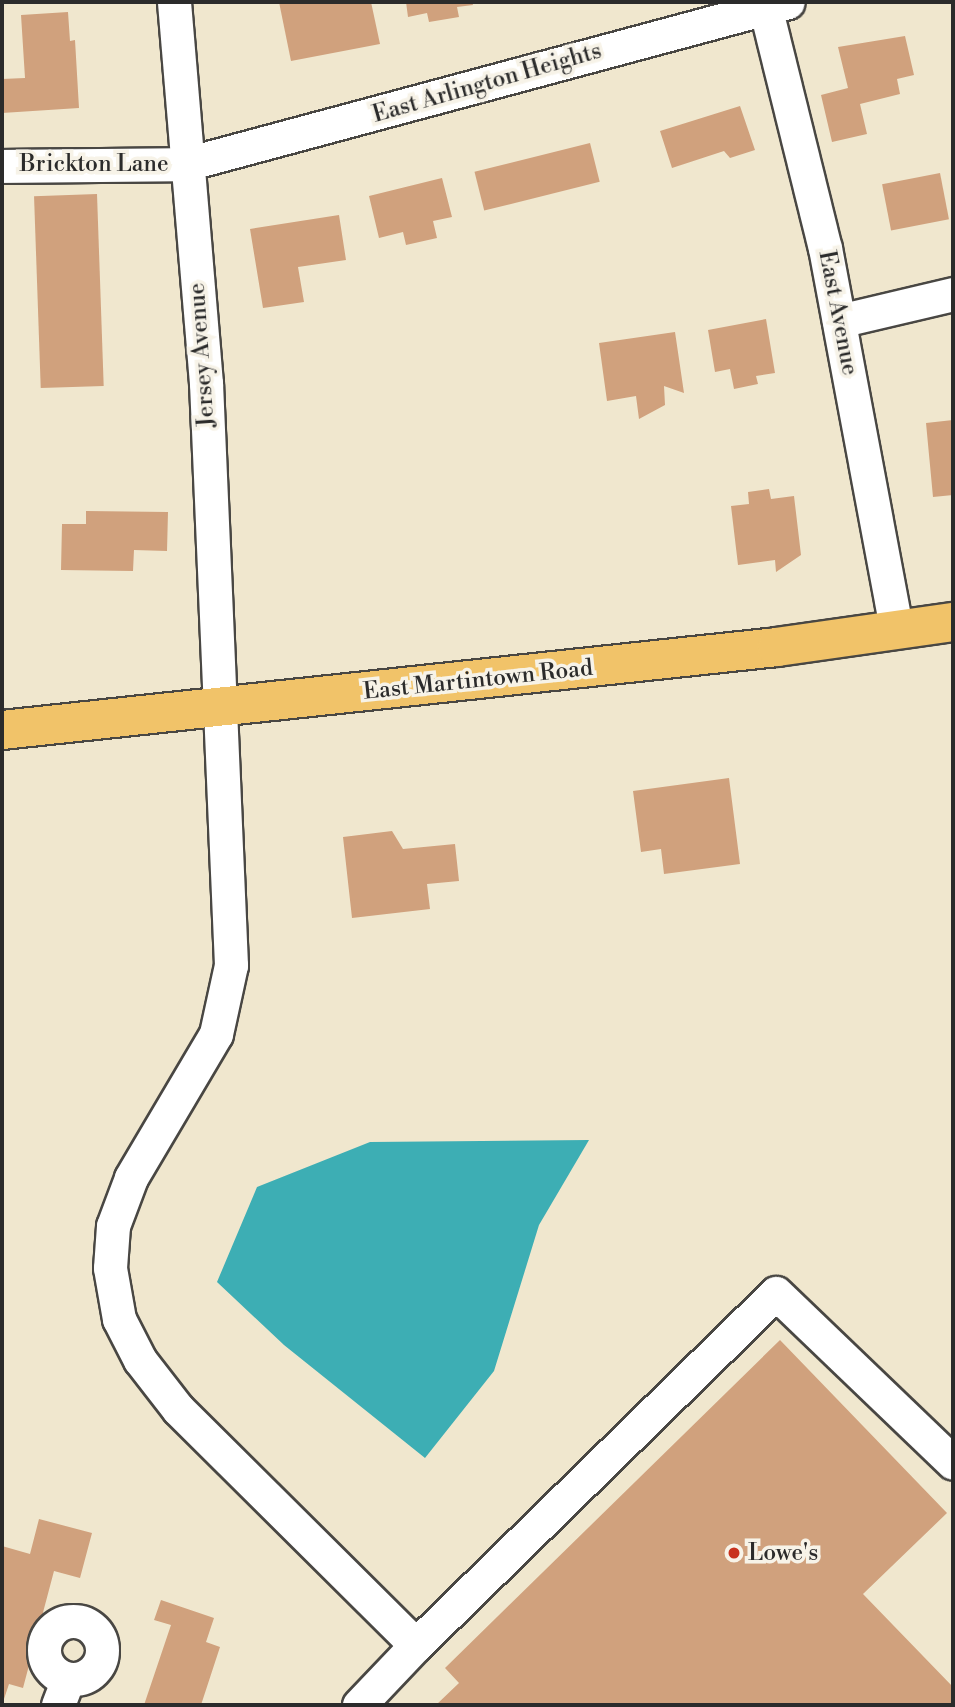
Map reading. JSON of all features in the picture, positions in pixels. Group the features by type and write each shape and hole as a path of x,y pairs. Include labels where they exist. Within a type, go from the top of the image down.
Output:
{"main road":[{"name":"East Martintown Road","path":"2,730 219,709 777,647 953,622"}],"street":[{"name":"Jersey Avenue","path":"174,2 206,383 231,965 216,1034 131,1178 113,1226 110,1268 119,1319 140,1360 178,1409 416,1644"},
{"name":"East Arlington Heights","path":"186,164 773,4"},
{"name":"East Avenue","path":"773,4 839,321 896,628"},
{"name":"Brickton Lane","path":"2,166 186,164"},
{"path":"839,321 953,294"},
{"path":"359,1705 416,1644 775,1293 953,1463"}],"water":[{"path":"589,1140 539,1225 494,1371 425,1458 284,1345 217,1282 257,1187 370,1142"}],"building":[{"path":"279,2 371,2 380,44 291,61"},
{"path":"406,2 472,2 473,5 457,7 459,17 429,22 427,13 408,17"},
{"path":"68,12 70,41 75,40 79,108 2,113 2,79 25,78 21,15"},
{"path":"905,36 914,75 897,79 900,94 860,104 867,134 832,142 821,95 848,88 838,47"},
{"path":"740,106 755,150 730,158 724,151 672,168 660,131"},
{"path":"590,143 600,182 484,211 475,172"},
{"path":"940,173 949,219 891,230 882,184"},
{"path":"442,178 452,217 433,221 437,238 406,245 403,232 379,238 369,196"},
{"path":"97,194 104,386 41,388 34,196"},
{"path":"339,215 346,260 298,267 304,302 263,308 250,229"},
{"path":"766,319 775,373 756,376 758,384 734,389 730,369 715,372 708,330"},
{"path":"675,332 684,393 664,386 665,405 639,419 636,396 607,401 599,343"},
{"path":"953,420 953,495 933,497 926,423"},
{"path":"769,489 771,499 794,496 801,555 776,572 775,560 738,565 731,506 749,504 748,492"},
{"path":"86,511 168,512 167,551 134,550 133,571 61,570 62,524 86,524"},
{"path":"729,778 740,864 664,874 661,849 641,852 633,791"},
{"path":"392,831 403,849 455,844 459,881 427,884 430,909 352,918 343,837"},
{"name":"Lowe's","path":"780,1340 947,1513 863,1594 953,1687 953,1705 436,1705 459,1683 445,1668"},
{"path":"39,1519 92,1533 80,1578 54,1571 23,1688 9,1684 2,1705 2,1546 30,1554"},
{"path":"161,1600 214,1618 206,1642 220,1647 201,1705 144,1705 171,1625 154,1620"}],"place":[{"name":"Lowe's","path":"734,1553"}]}
